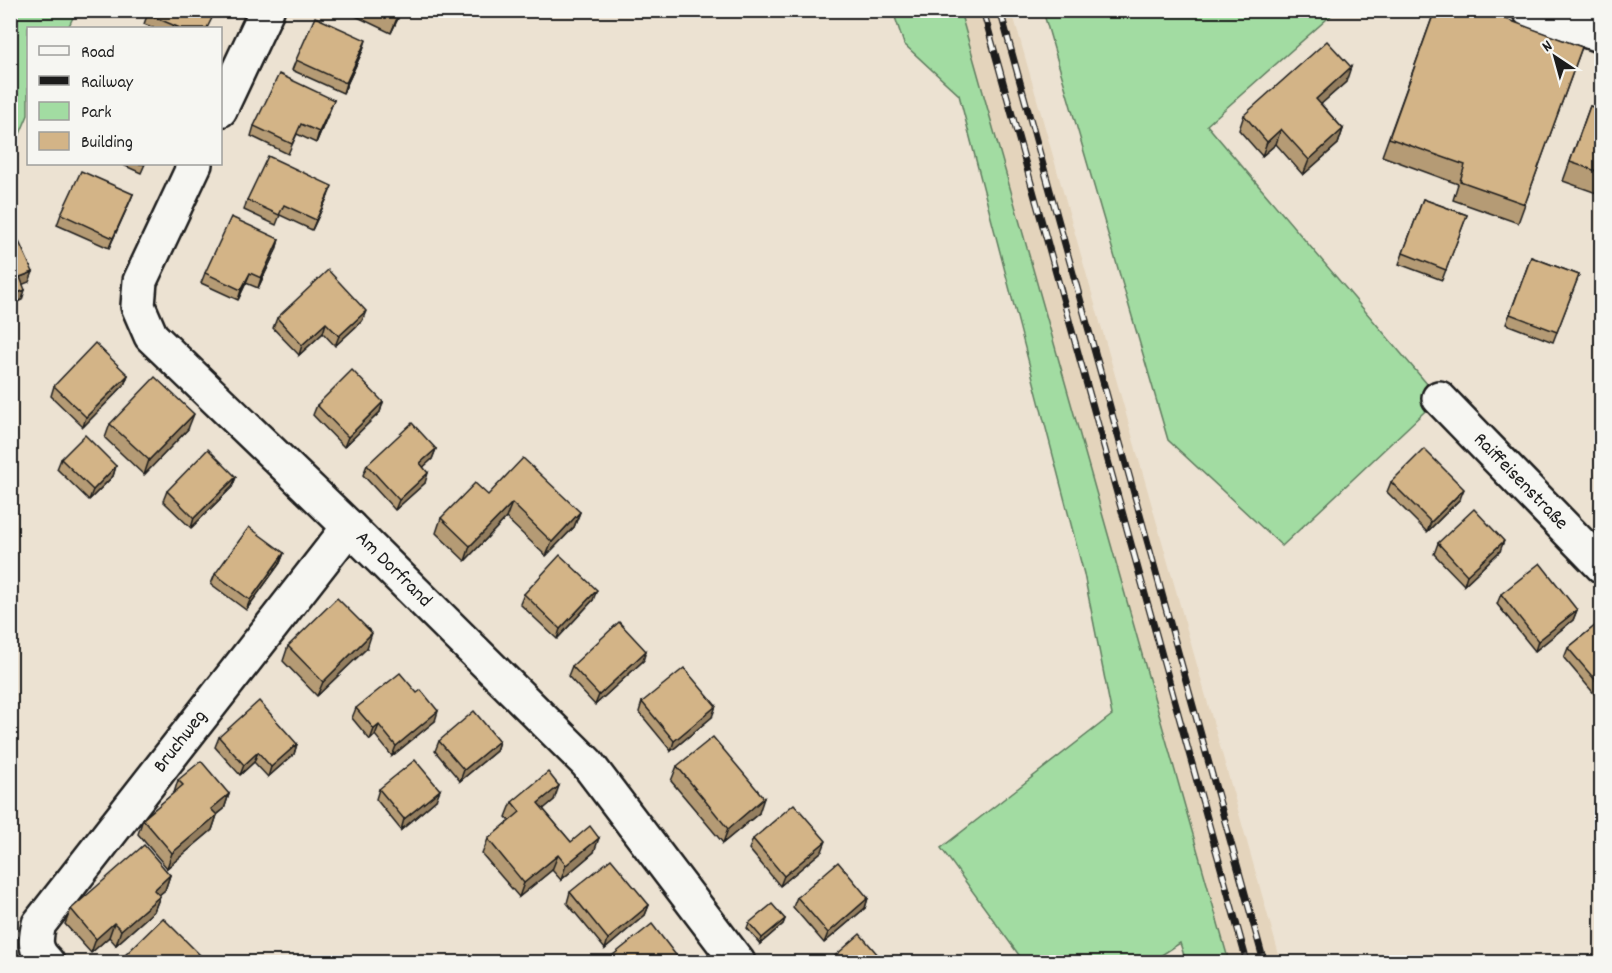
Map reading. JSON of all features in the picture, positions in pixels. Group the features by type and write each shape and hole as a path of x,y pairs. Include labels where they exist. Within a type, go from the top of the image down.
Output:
{"street":[{"path":"222,106 267,10"},
{"path":"1530,10 1602,36"},
{"name":"Am Dorfrand","path":"195,165 140,281 138,306 151,336 588,763 738,963"},
{"name":"Raiffeisenstraße","path":"1439,398 1602,566"},
{"name":"Bruchweg","path":"46,963 39,955 35,942 39,924 349,527"}],"shaded area":[{"path":"960,11 1012,11 1281,962 1229,962"}],"green space":[{"path":"11,10 76,11 68,27 27,27 27,117 11,155"},
{"path":"893,11 960,11 1229,962 1186,962 1180,943 1151,962 1024,962 941,848 1112,715 1084,574 959,95 904,44"},
{"path":"1043,11 1336,11 1207,125 1439,398 1282,546 1168,440"}],"building":[{"path":"149,10 216,10 208,27 178,27 147,14"},
{"path":"380,10 400,10 397,18"},
{"path":"1435,10 1481,10 1582,47 1525,204 1460,181 1465,165 1389,138"},
{"path":"315,17 366,40 346,83 296,60"},
{"path":"1327,41 1351,67 1316,99 1343,129 1309,160 1281,129 1267,142 1244,115"},
{"path":"279,74 334,100 319,132 301,124 292,144 254,126"},
{"path":"1590,106 1602,110 1602,173 1570,162"},
{"path":"268,156 332,186 316,220 284,205 279,215 247,200"},
{"path":"81,171 133,194 113,238 61,214"},
{"path":"1423,199 1467,215 1446,270 1403,253"},
{"path":"231,217 279,239 261,278 250,273 241,290 205,273"},
{"path":"10,222 33,272 20,277 25,290 10,296"},
{"path":"1531,257 1579,275 1557,332 1510,314"},
{"path":"328,270 366,311 339,336 326,323 302,345 277,318"},
{"path":"95,343 128,375 86,417 54,386"},
{"path":"352,370 383,402 348,437 317,405"},
{"path":"155,377 194,414 149,460 110,424"},
{"path":"412,423 436,449 420,463 428,473 399,500 367,465"},
{"path":"85,435 116,466 93,490 61,459"},
{"path":"208,449 236,477 194,518 167,491"},
{"path":"1424,449 1464,489 1431,522 1391,482"},
{"path":"523,458 580,512 552,542 512,503 470,546 441,518 475,483 488,495"},
{"path":"1474,509 1504,541 1467,575 1438,543"},
{"path":"249,527 284,553 250,600 215,574"},
{"path":"560,555 597,590 560,629 524,594"},
{"path":"1540,563 1577,610 1538,641 1501,594"},
{"path":"337,598 372,633 323,682 288,646"},
{"path":"1602,620 1602,688 1568,648"},
{"path":"619,622 646,651 599,695 572,666"},
{"path":"684,668 716,706 674,741 642,702"},
{"path":"400,673 417,693 421,690 438,711 396,746 379,725 374,729 356,708"},
{"path":"259,701 297,744 271,767 258,752 244,765 219,737"},
{"path":"474,711 499,741 464,770 439,741"},
{"path":"713,737 764,798 728,829 677,766"},
{"path":"415,760 440,790 404,819 379,789"},
{"path":"201,761 229,794 211,809 217,815 172,853 143,819 183,785 178,780"},
{"path":"548,772 559,786 538,803 571,842 590,826 599,838 566,865 558,855 524,883 488,839 520,812 512,802"},
{"path":"794,804 826,841 784,876 753,839"},
{"path":"144,845 170,875 154,890 160,896 121,930 114,923 96,939 71,909"},
{"path":"611,859 649,905 608,939 570,892"},
{"path":"838,862 868,898 828,933 797,897"},
{"path":"772,904 785,919 762,938 749,923"},
{"path":"163,918 206,961 204,963 117,963"},
{"path":"652,924 682,963 603,963"},
{"path":"860,934 885,963 827,963"}],"railway":[{"path":"983,10 1247,962"},
{"path":"1000,10 1264,962"}]}
